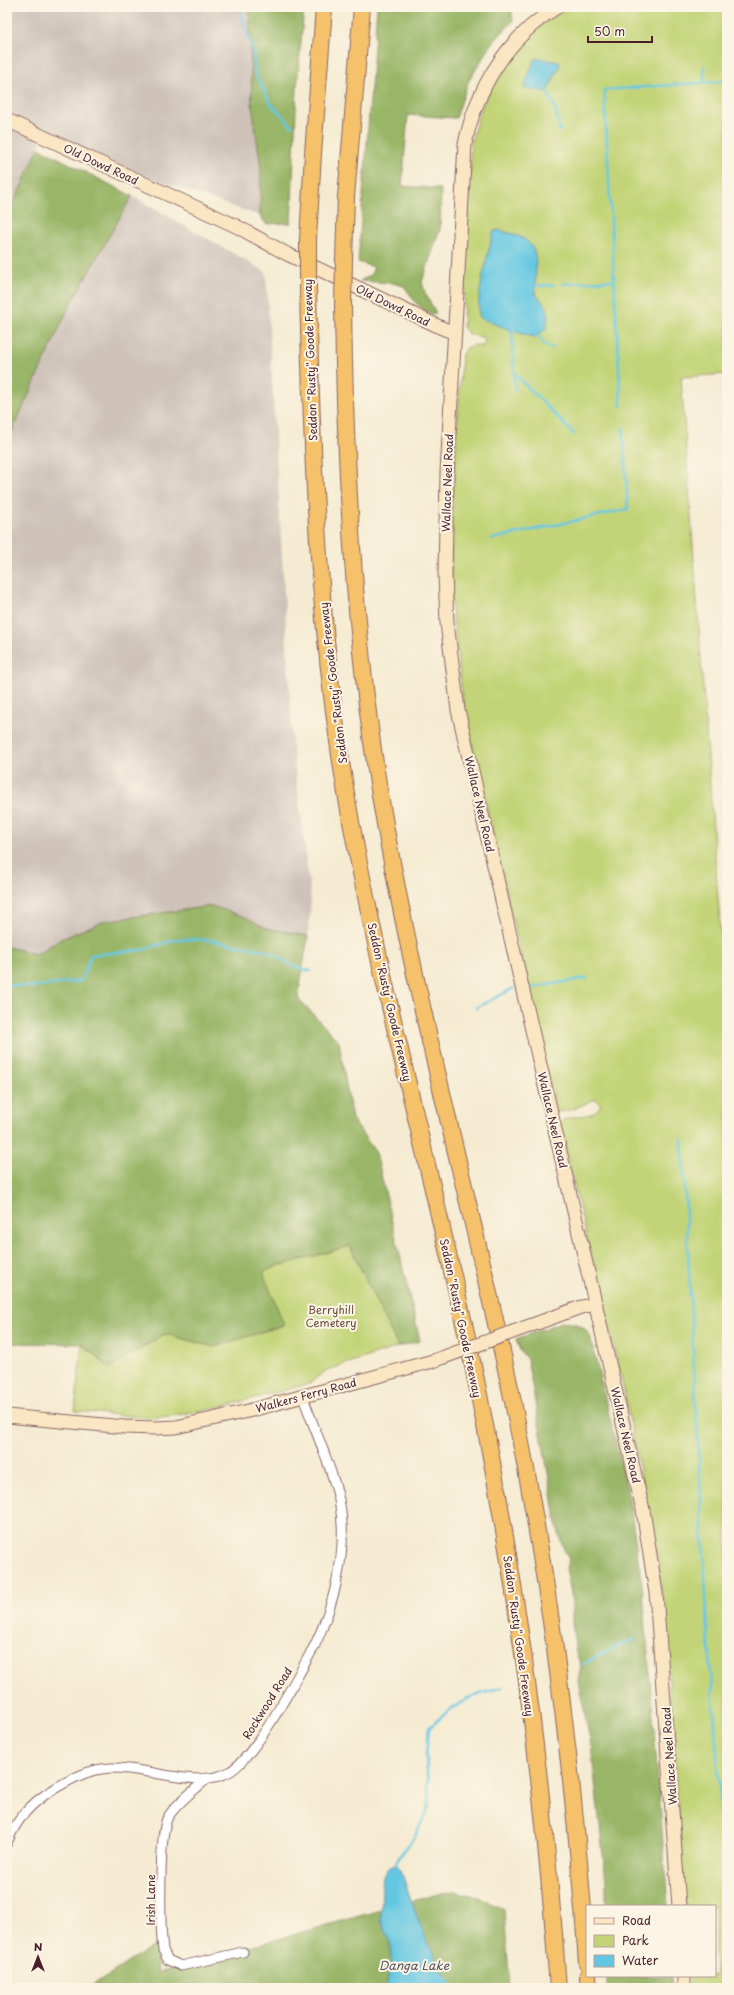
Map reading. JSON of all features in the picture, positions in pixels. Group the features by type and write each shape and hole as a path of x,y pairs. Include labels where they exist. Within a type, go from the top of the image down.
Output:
{"highway":[{"name":"Seddon \"Rusty\" Goode Freeway","path":"324,7 308,239 308,288 311,422 319,549 329,664 351,821 374,931 467,1341 502,1525 526,1669 549,1876 558,1988"},
{"path":"362,8 346,197 343,304 347,474 358,628 378,782 410,950 513,1403 530,1496 556,1663 572,1784 586,1951"},
{"path":"588,1977 589,1988"}],"street":[{"path":"455,333 463,160 466,138 472,114 481,92 502,57 533,24 557,7"},
{"name":"Old Dowd Road","path":"7,120 236,226 287,254 455,333"},
{"name":"Wallace Neel Road","path":"455,333 447,480 445,574 447,623 454,683 462,726 596,1304 650,1550 660,1640 679,1905"},
{"name":"Walkers Ferry Road","path":"7,1416 125,1427 156,1428 205,1422 303,1397 432,1361 582,1307 596,1304"},
{"name":"Rockwood Road","path":"7,1843 18,1821 32,1805 50,1792 83,1774 109,1768 126,1768 178,1777 208,1778 222,1775 233,1769 254,1746 316,1645 332,1600 341,1550 342,1515 333,1479 303,1397"},
{"name":"Irish Lane","path":"208,1778 172,1812 165,1828 162,1866 163,1950 168,1960 181,1966 243,1952"},
{"path":"684,1977 684,1988"}],"shaded area":[{"path":"7,7 249,7 252,105 261,168 260,216 136,173 44,130 39,148 7,217"},
{"path":"132,196 266,272 293,752 311,900 308,936 266,928 245,917 61,939 36,954 7,947 7,442 69,307"}],"green space":[{"path":"249,7 304,7 297,88 291,223 266,224 260,216 261,168 252,105"},
{"path":"377,7 511,7 513,21 492,43 468,82 456,118 408,115 402,186 441,189 440,229 422,282 425,293 436,313 431,314 416,303 404,286 393,283 360,281 371,275 374,267 358,262"},
{"path":"569,7 727,7 727,374 681,377 727,1025 727,1988 690,1988 689,1977 716,1977 716,1905 685,1905 663,1603 656,1551 622,1381 559,1124 570,1117 591,1114 601,1105 595,1099 574,1109 560,1112 556,1110 463,703 451,599 451,520 462,354 468,347 471,346 483,347 485,338 469,334 463,327 471,144 484,102 505,64 518,47 550,18"},
{"path":"39,148 132,196 69,307 7,442 7,217"},
{"path":"212,906 245,917 266,928 308,936 298,998 339,1042 352,1119 376,1153 420,1341 398,1347 350,1246 278,1266 263,1272 284,1325 214,1347 165,1334 109,1368 82,1344 11,1343 7,1341 7,947 36,954 61,939 104,921"},
{"name":"Berryhill Cemetery","path":"350,1246 398,1347 327,1370 308,1384 217,1408 151,1418 75,1411 82,1344 109,1368 165,1334 214,1347 283,1325 262,1272 278,1266"},
{"path":"562,1322 575,1324 582,1327 590,1336 629,1498 643,1592 668,1905 606,1905 606,1881 591,1745 578,1681 581,1666 576,1653 572,1622 572,1599 566,1568 569,1559 561,1542 557,1525 527,1359 521,1353 516,1339"},
{"path":"455,1892 481,1898 504,1910 510,1988 88,1988 155,1945 158,1973 441,1893"},
{"path":"607,1977 671,1977 672,1988 607,1988"}],"water":[{"path":"537,58 559,62 560,65 547,92 524,88 534,60"},
{"path":"497,230 522,238 530,244 534,250 536,258 535,293 545,305 548,317 545,330 534,337 512,331 480,318 480,288 493,232"},
{"name":"Danga Lake","path":"390,1866 397,1866 401,1871 417,1916 431,1949 447,1977 456,1988 386,1988 391,1961 390,1942 381,1920 381,1883 385,1872"}],"waterway":[{"path":"239,7 252,48 255,73 271,104 292,126"},
{"path":"704,66 704,83"},
{"path":"621,406 604,90 727,81"},
{"path":"547,92 554,104 560,131"},
{"path":"563,284 614,280"},
{"path":"535,286 554,285"},
{"path":"512,331 515,390"},
{"path":"537,335 546,346 553,348"},
{"path":"514,373 574,434"},
{"path":"492,539 628,509 623,427"},
{"path":"7,985 35,987 81,981 91,955 142,950 177,939 209,940 268,951 295,967 311,971"},
{"path":"530,988 587,978"},
{"path":"476,1008 514,988"},
{"path":"682,1139 707,1616 727,1892"},
{"path":"584,1664 602,1653 634,1639"},
{"path":"397,1868 396,1863 399,1857 414,1838 429,1807 426,1754 429,1728 447,1712 466,1699 502,1687"}]}
